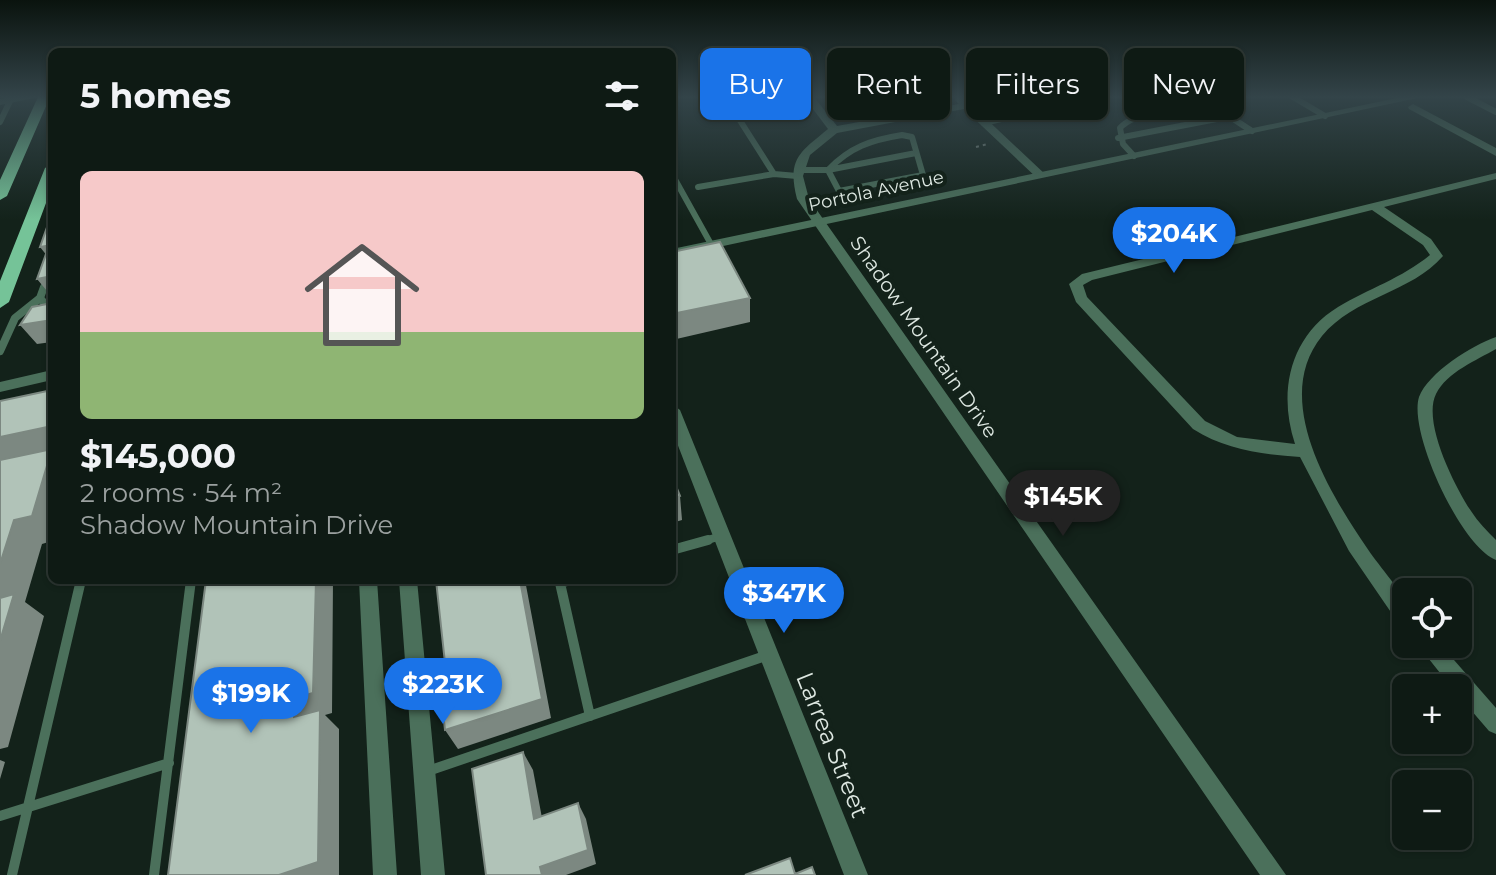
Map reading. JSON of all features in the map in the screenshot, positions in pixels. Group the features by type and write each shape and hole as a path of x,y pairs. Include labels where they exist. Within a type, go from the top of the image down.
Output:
{"main road":[{"path":"0,196 26,138"},
{"path":"0,302 48,178"}],"street":[{"path":"798,173 805,154 825,138"},
{"path":"1000,138 1041,176"},
{"name":"Portola Avenue","path":"676,263 1041,176 1220,138"},
{"name":"Portola Avenue","path":"676,252 820,228 1246,138"},
{"path":"1472,138 1496,153"},
{"name":"Shadow Mountain Drive","path":"798,173 803,199 820,228 1274,875"},
{"path":"1305,451 1238,446 1217,438 1199,425 1081,299 1076,284 1087,277 1496,176"},
{"path":"1374,206 1427,242 1437,256 1397,284 1329,320 1308,342 1297,372 1294,406 1305,451 1349,536 1392,598"},
{"path":"1496,342 1438,382 1425,400 1425,417 1428,434 1465,517 1496,552"},
{"path":"0,387 48,376"},
{"name":"Larrea Street","path":"678,441 722,536 856,875"},
{"path":"368,584 385,875"},
{"path":"408,584 433,875"},
{"path":"1439,658 1496,724"}],"lane":[{"path":"751,138 774,174"},
{"path":"828,170 859,143 883,138"},
{"path":"828,170 839,191 923,175 912,138"},
{"path":"1118,138 1134,156"},
{"path":"698,187 774,174 828,170 916,153"},
{"path":"676,181 712,246"},
{"path":"0,351 15,318 40,298 48,276"},
{"path":"40,298 48,304"},
{"path":"676,549 722,536"},
{"path":"12,875 80,584"},
{"path":"154,875 191,584"},
{"path":"560,584 590,716"},
{"path":"424,772 769,655"},
{"path":"0,816 169,763"}],"path":[{"path":"976,147 992,143"}],"building":[{"path":"48,224 48,246 40,247"},
{"path":"720,242 750,298 676,313 676,251"},
{"path":"46,254 48,277 37,279"},
{"path":"48,304 48,321 20,325 32,307"},
{"path":"48,391 48,427 0,437 0,401"},
{"path":"48,450 48,462 32,516 14,520 0,564 0,460"},
{"path":"205,584 316,584 313,693 295,698 294,717 320,710 318,862 279,875 168,875"},
{"path":"436,584 521,584 542,699 445,730 438,665 445,663"},
{"path":"14,594 0,641 0,598"},
{"path":"523,752 534,819 578,803 588,850 540,867 542,875 486,875 472,769"},
{"path":"790,858 795,874 812,867 815,875 745,875"}]}
